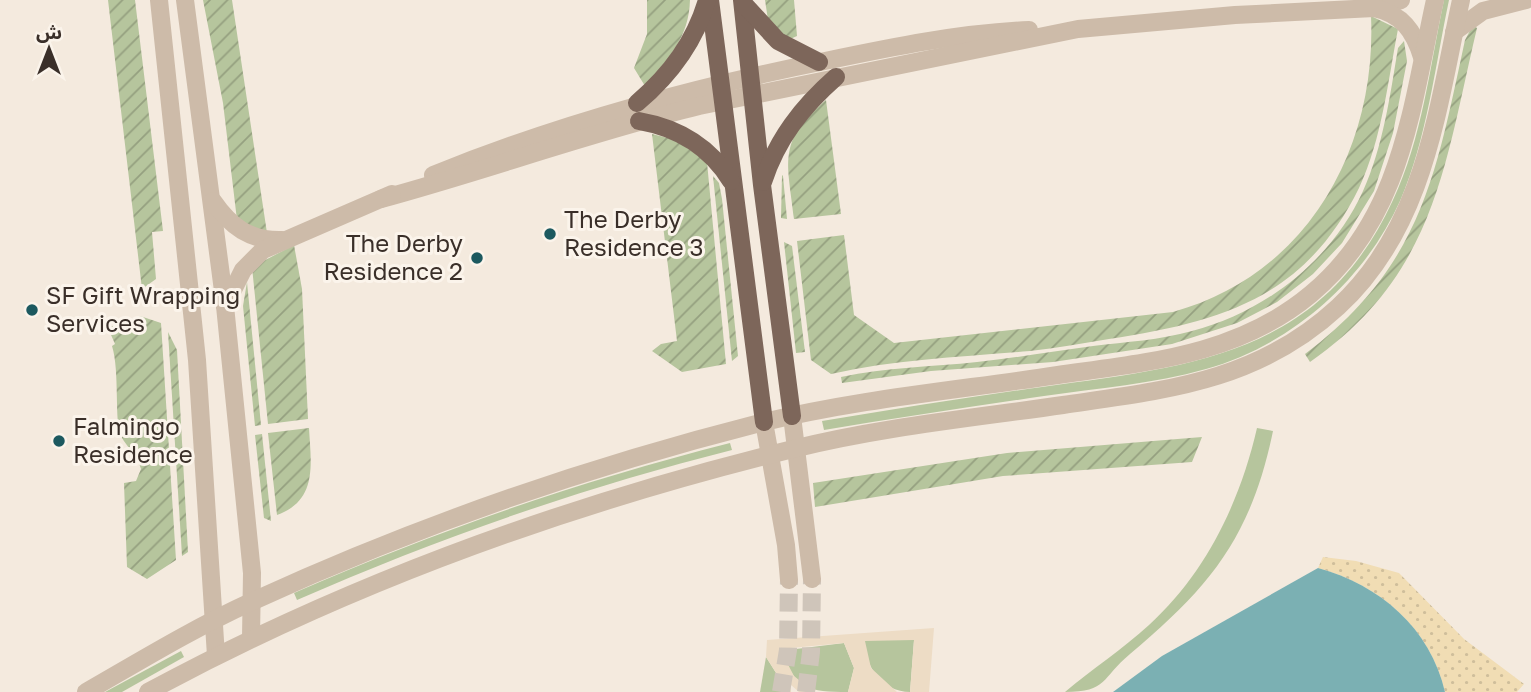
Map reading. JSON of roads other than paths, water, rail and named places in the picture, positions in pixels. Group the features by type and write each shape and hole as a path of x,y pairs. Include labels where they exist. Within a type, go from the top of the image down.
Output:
{"main road":[{"path":"708,0 764,422"},
{"path":"708,0 698,26 680,57 638,112 694,141 716,160 733,184"},
{"path":"743,2 778,41 819,62"},
{"path":"743,2 762,185 792,415"},
{"path":"762,185 774,153 792,123 836,77"}],"street":[{"path":"159,0 197,360 216,656"},
{"path":"185,0 226,306 252,573 251,638"},
{"path":"226,306 248,264 263,250 282,240 381,199 506,164 720,82 948,37 1236,15 1374,8 1401,0"},
{"path":"86,692 214,620 374,550 474,512 648,455 792,415 1173,358 1223,345 1270,323 1331,276 1377,214 1398,167 1435,0"},
{"path":"148,692 251,638 394,574 486,540 795,448 946,422 1175,389 1226,375 1275,354 1297,339 1357,288 1402,222 1429,148 1461,0"},
{"path":"1454,32 1483,11 1526,0"},
{"path":"1374,8 1392,13 1407,25 1423,58"},
{"path":"638,112 723,100 1078,29"},
{"path":"212,200 228,221 244,233 262,240 282,240"},
{"path":"792,415 813,579"},
{"path":"764,422 789,580"}],"water":[{"path":"1318,568 1362,586 1399,612 1428,648 1445,692 1113,692 1162,656"}],"tunnel":[{"path":"806,692 811,652 812,579"},
{"path":"781,692 788,650 789,580"}],"place":[{"name":"The Derby Residence 3","path":"550,234"},
{"name":"The Derby Residence 2","path":"477,258"},
{"name":"SF Gift Wrapping Services","path":"32,310"},
{"name":"Falmingo Residence","path":"59,441"}]}
